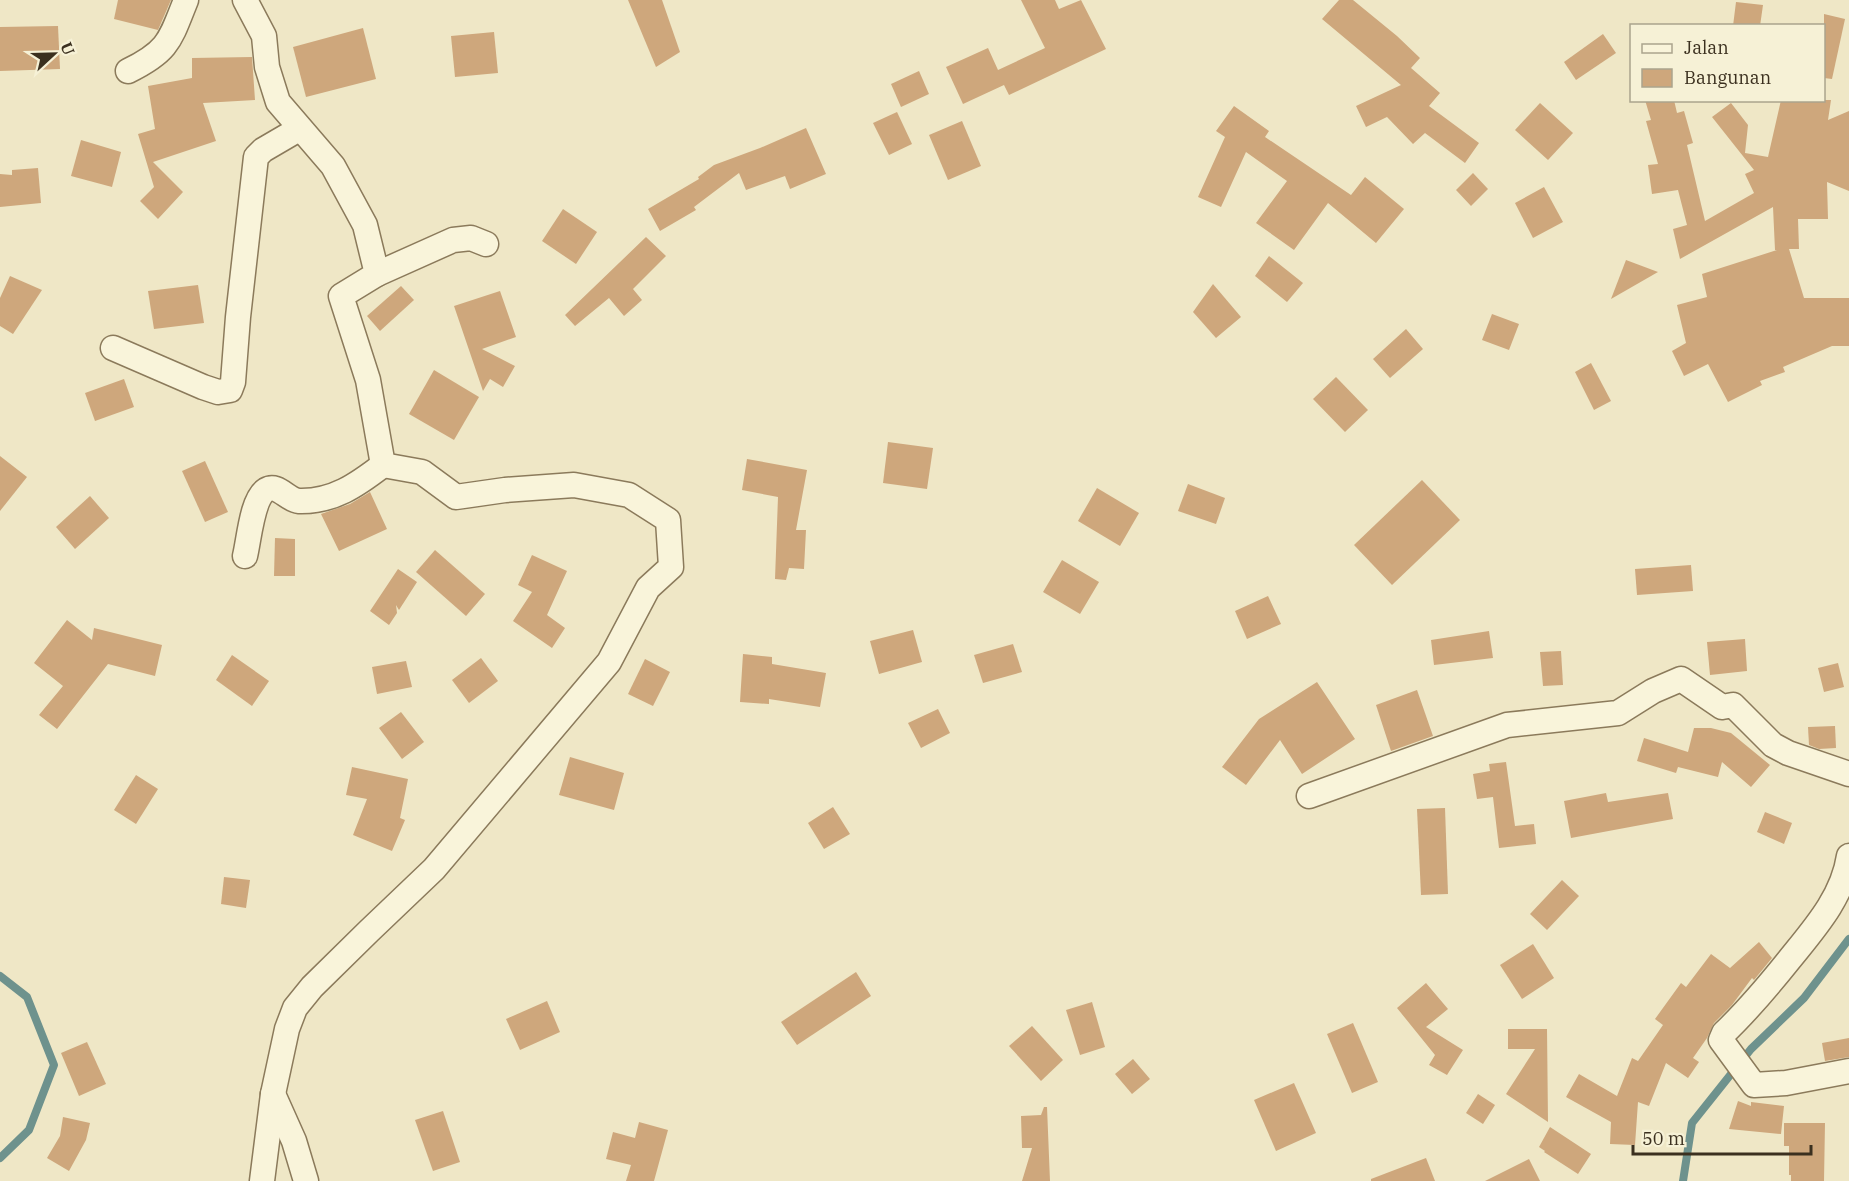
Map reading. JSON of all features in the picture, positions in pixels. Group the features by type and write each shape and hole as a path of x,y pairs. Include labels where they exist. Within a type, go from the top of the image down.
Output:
{"street":[{"path":"128,71 161,51 172,36 186,0"},
{"path":"245,0 264,36 267,68 278,102 333,166 365,225 377,274"},
{"path":"113,348 203,387 218,392 230,390 233,382 256,157 263,150 299,129"},
{"path":"383,465 368,381 341,296 377,274 453,240 471,238 486,244"},
{"path":"245,556 258,498 265,490 272,488 279,490 297,501 321,500 345,492 383,465 422,472 456,497 505,490 574,485 629,495 668,520 671,567 648,588 609,662 434,870 312,987 296,1008 287,1029 273,1094 262,1181"},
{"path":"1309,796 1507,725 1618,713 1653,691 1681,679 1722,707 1733,705 1773,745 1788,753 1849,774"},
{"path":"1849,856 1842,883 1828,909 1760,996 1724,1033 1721,1040 1754,1085 1786,1083 1849,1071"},
{"path":"273,1094 294,1141 306,1181"}],"building":[{"path":"118,0 171,0 158,30 114,19"},
{"path":"628,0 662,0 680,52 656,67"},
{"path":"1021,0 1055,0 1059,9 1081,0 1106,49 1009,95 1004,85 963,104 946,67 988,48 998,70 1045,48"},
{"path":"1339,0 1353,0 1420,58 1411,68 1440,93 1429,106 1479,143 1465,163 1425,133 1413,144 1387,117 1366,127 1356,106 1401,85 1322,19"},
{"path":"1736,2 1763,5 1760,24 1733,24"},
{"path":"1824,14 1845,19 1832,79 1825,78"},
{"path":"58,26 60,69 0,71 0,27"},
{"path":"363,28 376,79 306,97 293,47"},
{"path":"494,32 498,73 455,77 451,36"},
{"path":"1603,34 1616,53 1576,80 1564,62"},
{"path":"252,57 255,100 203,103 216,141 153,162 183,192 158,219 140,201 154,187 138,134 155,129 148,86 192,78 192,58"},
{"path":"919,71 929,94 901,107 891,84"},
{"path":"1831,100 1828,120 1849,111 1849,191 1827,182 1828,219 1798,219 1799,249 1789,249 1804,298 1849,298 1849,346 1832,346 1783,367 1785,372 1760,381 1762,385 1728,402 1708,364 1684,376 1672,351 1686,343 1677,305 1707,297 1702,274 1777,250 1775,250 1773,207 1680,259 1673,229 1687,225 1678,190 1652,194 1648,165 1658,164 1646,121 1651,120 1646,102 1674,102 1677,113 1684,111 1693,143 1687,145 1705,221 1754,193 1745,174 1754,170 1712,117 1731,103 1748,125 1745,153 1768,157 1781,102"},
{"path":"1540,103 1573,133 1548,160 1515,130"},
{"path":"1234,106 1269,131 1265,137 1351,195 1365,177 1404,209 1376,243 1328,203 1294,250 1256,223 1287,181 1246,152 1221,207 1198,197 1225,137 1216,131"},
{"path":"897,112 912,144 889,155 873,123"},
{"path":"962,121 981,166 948,180 929,135"},
{"path":"806,128 826,174 790,189 785,176 746,190 739,173 694,207 696,210 660,231 648,209 699,179 698,177 714,165"},
{"path":"81,140 121,152 112,187 71,176"},
{"path":"38,168 41,203 0,207 0,174 12,175 12,170"},
{"path":"1473,173 1488,189 1471,206 1456,190"},
{"path":"1544,187 1563,222 1533,238 1515,203"},
{"path":"563,209 597,232 576,264 542,241"},
{"path":"646,237 666,256 633,289 642,300 624,316 609,298 575,326 565,315"},
{"path":"1269,256 1303,283 1287,302 1255,276"},
{"path":"1626,260 1658,272 1611,299"},
{"path":"10,276 42,290 13,334 0,326 0,298"},
{"path":"1213,284 1241,317 1216,338 1193,312"},
{"path":"198,285 204,323 154,329 148,291"},
{"path":"401,286 414,300 380,331 367,316"},
{"path":"500,291 516,337 482,349 515,366 503,387 490,379 483,391 454,306"},
{"path":"1492,314 1519,324 1509,350 1482,340"},
{"path":"1406,329 1423,349 1390,378 1373,359"},
{"path":"1591,363 1611,401 1594,410 1575,372"},
{"path":"434,370 479,397 454,440 409,414"},
{"path":"1336,377 1368,410 1345,432 1313,399"},
{"path":"124,379 134,407 95,421 85,393"},
{"path":"888,442 933,448 927,489 883,483"},
{"path":"0,456 27,477 0,511"},
{"path":"747,459 807,470 796,530 806,530 804,569 789,568 786,580 775,579 778,497 742,490"},
{"path":"205,461 228,512 205,522 182,471"},
{"path":"1422,480 1460,520 1392,585 1354,545"},
{"path":"1188,484 1225,498 1216,524 1178,511"},
{"path":"1097,488 1139,513 1120,546 1078,521"},
{"path":"370,492 387,529 339,551 321,514 350,504"},
{"path":"90,496 109,518 75,549 56,527"},
{"path":"275,538 295,539 295,576 274,576"},
{"path":"435,550 485,594 466,616 416,572"},
{"path":"532,555 567,571 547,615 565,628 552,648 513,621 532,592 518,585"},
{"path":"1062,560 1099,582 1080,614 1043,592"},
{"path":"1691,565 1693,591 1637,595 1635,569"},
{"path":"398,569 417,582 399,610 396,605 397,613 389,625 370,611"},
{"path":"1268,596 1281,624 1247,639 1235,611"},
{"path":"67,620 92,640 94,628 162,645 155,676 108,664 57,729 39,715 63,686 34,663"},
{"path":"913,630 922,662 879,674 870,641"},
{"path":"1489,631 1493,658 1434,665 1431,640"},
{"path":"1745,639 1747,671 1710,675 1707,642"},
{"path":"1013,644 1022,672 983,683 974,655"},
{"path":"1561,651 1563,685 1543,686 1540,652"},
{"path":"743,654 772,657 772,664 826,673 820,707 769,699 769,704 740,702"},
{"path":"232,655 269,681 252,706 216,680"},
{"path":"481,658 498,681 469,703 452,680"},
{"path":"645,659 670,672 653,706 628,694"},
{"path":"406,661 412,687 377,694 372,667"},
{"path":"1838,663 1844,687 1824,692 1818,668"},
{"path":"1317,682 1355,739 1302,774 1280,740 1246,785 1222,767 1259,719"},
{"path":"1417,690 1433,736 1391,751 1376,705"},
{"path":"938,709 950,733 921,748 908,723"},
{"path":"401,712 424,742 402,759 379,728"},
{"path":"1835,726 1836,748 1819,749 1809,745 1808,727"},
{"path":"1694,728 1711,728 1731,733 1770,765 1751,787 1722,762 1718,777 1678,767 1676,773 1637,761 1644,738 1688,752"},
{"path":"570,757 624,773 614,810 559,795"},
{"path":"1506,762 1515,826 1534,824 1536,844 1499,848 1493,797 1477,799 1473,774 1490,771 1489,764"},
{"path":"352,767 408,779 400,818 405,820 392,851 353,835 367,799 346,795"},
{"path":"136,775 158,789 136,824 114,810"},
{"path":"1606,793 1608,802 1668,793 1673,819 1571,838 1564,801"},
{"path":"833,807 850,834 824,849 808,823"},
{"path":"1445,808 1448,894 1421,895 1417,809"},
{"path":"1765,812 1792,823 1784,844 1757,832"},
{"path":"224,877 250,880 246,908 221,904"},
{"path":"1562,880 1579,896 1547,930 1530,914"},
{"path":"1759,942 1772,958 1714,1023 1693,1058 1699,1062 1688,1078 1666,1063 1649,1106 1638,1102 1635,1145 1610,1144 1611,1122 1566,1097 1579,1074 1617,1096 1632,1058 1638,1061 1663,1025 1655,1019 1681,983 1686,987 1711,954 1730,968"},
{"path":"1533,944 1554,978 1522,999 1500,965"},
{"path":"856,972 871,996 797,1045 781,1022"},
{"path":"1426,983 1448,1009 1426,1027 1463,1050 1447,1075 1429,1065 1435,1055 1397,1008"},
{"path":"547,1001 560,1032 520,1050 506,1019"},
{"path":"1092,1002 1105,1047 1080,1055 1066,1010"},
{"path":"1353,1023 1378,1082 1352,1093 1327,1034"},
{"path":"1032,1026 1063,1060 1041,1081 1009,1046"},
{"path":"1508,1029 1547,1029 1548,1122 1506,1094 1535,1049 1508,1049"},
{"path":"1849,1038 1849,1057 1825,1061 1822,1043"},
{"path":"87,1042 106,1084 79,1096 61,1053"},
{"path":"1133,1059 1150,1079 1132,1094 1115,1074"},
{"path":"1294,1083 1316,1133 1276,1151 1254,1100"},
{"path":"1478,1094 1495,1105 1483,1124 1466,1113"},
{"path":"1738,1101 1751,1106 1751,1102 1784,1106 1781,1134 1729,1129"},
{"path":"1044,1107 1047,1107 1050,1181 1022,1181 1032,1148 1022,1148 1021,1116 1041,1115"},
{"path":"443,1111 460,1162 433,1171 415,1120"},
{"path":"63,1117 90,1123 86,1140 69,1171 47,1158 60,1136"},
{"path":"639,1122 668,1130 654,1181 626,1181 631,1165 606,1159 613,1132 635,1138"},
{"path":"1784,1123 1825,1123 1824,1181 1791,1181 1789,1146 1784,1146"},
{"path":"1550,1127 1591,1154 1578,1174 1539,1147"},
{"path":"1426,1158 1435,1181 1371,1181 1371,1179"},
{"path":"1529,1159 1540,1181 1485,1181"}],"waterway":[{"path":"1683,1181 1692,1123 1751,1049 1804,998 1849,939"},
{"path":"0,976 27,997 54,1065 29,1130 0,1158"}]}
